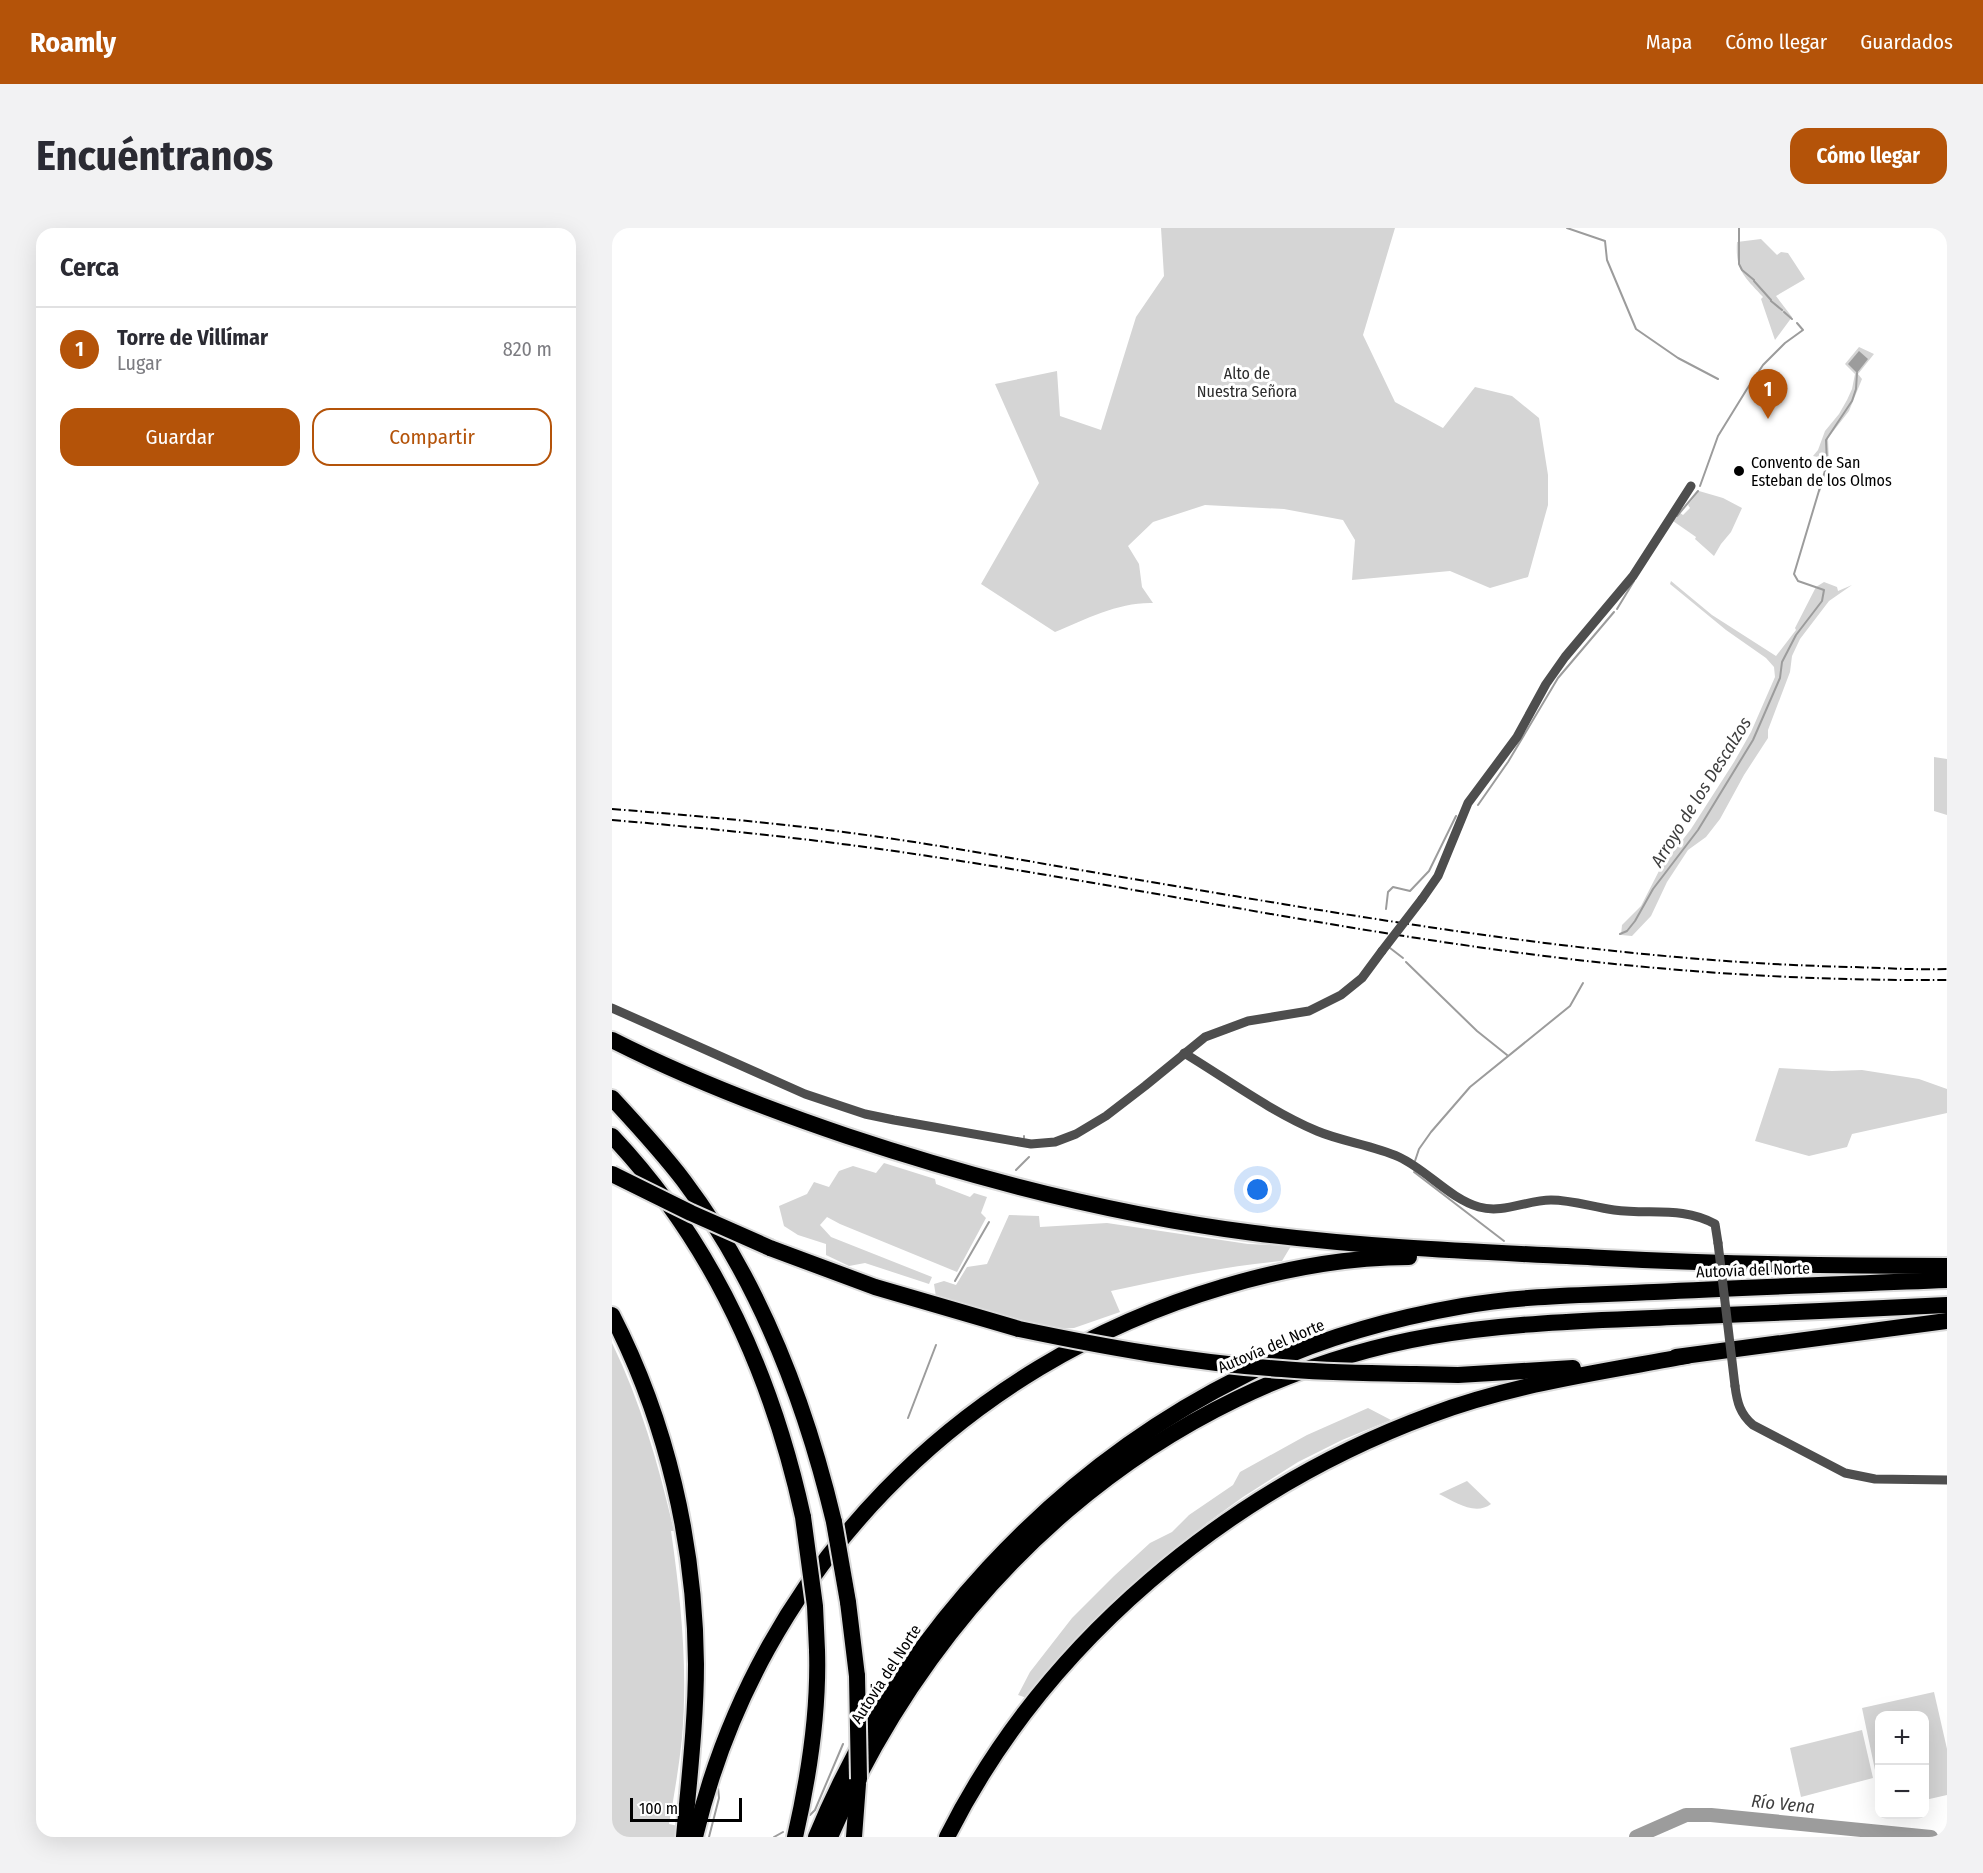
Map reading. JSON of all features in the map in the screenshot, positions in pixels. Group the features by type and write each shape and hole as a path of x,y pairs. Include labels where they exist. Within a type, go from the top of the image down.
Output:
{"highway":[{"path":"612,1040 641,1055 733,1094 848,1136 967,1173 1110,1208 1256,1233 1340,1242 1671,1262"},
{"path":"612,1098 684,1181 724,1241 753,1292 791,1378 816,1451 834,1522 848,1602 857,1676 859,1779 856,1837"},
{"path":"612,1136 658,1190 713,1273 746,1336 783,1434 804,1518 817,1650 812,1745 795,1837"},
{"path":"612,1174 691,1214 770,1248 875,1287 1019,1329 1106,1347 1197,1360 1280,1369 1415,1374 1526,1372 1687,1356 1947,1321"},
{"path":"694,1837 715,1766 754,1677 795,1604 822,1564 880,1495 935,1442 998,1393 1062,1353 1138,1316 1190,1297 1251,1279 1319,1265 1401,1257 1947,1266"},
{"name":"Autovía del Norte","path":"816,1837 849,1768 893,1690 938,1628 993,1563 1045,1512 1116,1454 1179,1411 1246,1374 1302,1350 1371,1327 1431,1312 1488,1302 1568,1296 1947,1280"},
{"name":"Autovía del Norte","path":"830,1837 867,1758 902,1700 953,1628 1010,1563 1075,1502 1112,1473 1170,1436 1230,1402 1287,1377 1341,1358 1397,1343 1468,1331 1556,1322 1947,1305"},
{"path":"612,1315 640,1378 662,1442 677,1500 689,1566 696,1666 684,1837"},
{"path":"947,1837 997,1753 1076,1652 1121,1606 1184,1553 1256,1502 1339,1455 1432,1414 1534,1385 1687,1356"}],"street":[{"path":"612,1008 832,1104 894,1120 1031,1144 1055,1142 1076,1134 1095,1123 1145,1086 1205,1037 1218,1030 1248,1021 1309,1011 1341,995 1362,978 1438,876 1468,803 1517,737 1546,684 1565,657 1633,576 1691,486"},
{"path":"1184,1053 1293,1120 1318,1132 1398,1156 1425,1172 1454,1195 1480,1207 1501,1209 1550,1200 1570,1201 1611,1210 1696,1215 1715,1224 1735,1386 1740,1410 1745,1418 1753,1425 1845,1473 1875,1479 1947,1480"}],"green space":[{"name":"Alto de Nuestra Señora","path":"1161,228 1395,228 1363,335 1395,402 1443,428 1475,387 1512,396 1539,418 1548,475 1548,505 1528,577 1490,588 1450,571 1352,580 1355,540 1343,520 1284,509 1205,505 1153,522 1128,546 1139,564 1142,587 1153,603 1115,608 1055,632 981,584 1039,483 995,384 1057,371 1060,416 1101,430 1136,317 1164,276"},
{"path":"1761,239 1777,255 1781,252 1788,253 1805,279 1776,296 1792,317 1775,340 1761,299 1763,297 1742,273 1738,260 1737,242"},
{"path":"1859,347 1874,354 1858,374 1862,379 1849,411 1828,438 1829,463 1820,492 1818,491 1827,464 1826,459 1813,456 1818,450 1825,431 1839,414 1852,389 1855,374 1845,364"},
{"path":"1699,491 1723,498 1742,508 1731,532 1714,556 1695,539 1696,537 1673,521 1680,513 1683,515 1690,508 1688,505"},
{"path":"1671,581 1712,615 1776,656 1796,630 1816,587 1824,582 1837,587 1838,591 1852,585 1829,601 1800,639 1792,656 1790,672 1768,730 1768,738 1720,819 1706,837 1688,850 1667,882 1651,916 1632,936 1621,935 1622,925 1641,906 1660,869 1691,829 1734,762 1751,732 1775,677 1774,667 1766,658 1726,630 1670,584"},
{"path":"1934,757 1947,759 1947,815 1934,811"},
{"path":"1779,1068 1862,1070 1919,1079 1947,1089 1947,1113 1852,1134 1847,1147 1809,1156 1755,1141"},
{"path":"884,1163 935,1179 936,1184 970,1197 974,1193 987,1197 981,1213 986,1218 957,1272 827,1217 820,1225 831,1237 932,1277 929,1284 865,1263 849,1266 826,1255 826,1244 798,1235 784,1226 779,1206 807,1194 814,1182 829,1187 839,1171 853,1166 876,1173"},
{"path":"1009,1215 1039,1216 1040,1227 1107,1223 1248,1244 1291,1246 1282,1261 1217,1270 1111,1291 1120,1312 1074,1328 1055,1329 936,1297 934,1284 944,1281 956,1285 967,1267 987,1264"},
{"path":"612,1343 632,1389 648,1435 674,1531 671,1531 684,1660 682,1738 669,1824 678,1826 676,1837 612,1837"},
{"path":"1368,1408 1391,1420 1342,1440 1298,1462 1207,1523 1125,1591 1076,1641 1030,1699 1018,1695 1030,1672 1072,1618 1150,1543 1172,1532 1189,1515 1233,1485 1240,1472 1307,1435"},
{"path":"1467,1481 1491,1504 1478,1509 1472,1508 1439,1494"},
{"path":"1934,1692 1947,1749 1947,1795 1929,1799 1929,1711 1875,1711 1875,1770 1862,1708"},
{"path":"1862,1730 1873,1778 1801,1797 1790,1748"}],"shaded area":[{"path":"1859,351 1868,359 1857,373 1848,364"}],"waterway":[{"path":"1567,228 1605,241 1607,260 1636,329 1678,358 1718,379"},
{"path":"1739,228 1739,264 1742,270 1754,280"},
{"path":"1754,281 1771,300"},
{"path":"1771,301 1782,310"},
{"path":"1784,312 1792,319"},
{"path":"1700,486 1718,436 1763,365 1785,343 1803,330 1797,323"},
{"name":"Arroyo de los Descalzos","path":"1620,934 1627,931 1635,921 1653,889 1698,830 1753,740 1780,678 1782,662 1796,635 1822,601 1824,590 1798,581 1794,574 1827,464 1826,440 1852,401 1856,389 1857,373"},
{"path":"1677,516 1698,491"},
{"path":"1617,609 1634,581"},
{"path":"1478,805 1508,762 1558,678 1614,612"},
{"path":"1386,909 1388,892 1393,887 1410,891 1429,871 1456,816"},
{"path":"1390,948 1403,958"},
{"path":"1406,962 1477,1031 1507,1055"},
{"path":"1415,1161 1419,1149 1431,1132 1470,1087 1570,1006 1583,983"},
{"path":"1016,1170 1029,1157"},
{"path":"1414,1172 1504,1241"},
{"path":"955,1281 989,1222"},
{"path":"908,1418 936,1345"},
{"path":"810,1815 815,1810 843,1744"},
{"path":"698,1769 698,1782"},
{"path":"709,1837 719,1798 718,1787"},
{"name":"Río Vena","path":"1636,1837 1686,1815 1711,1815 1931,1837"},
{"path":"774,1837 783,1832"}],"railway":[{"path":"612,809 748,821 863,835 966,850 1361,917 1556,944 1753,963 1947,969"},
{"path":"612,820 770,835 889,850 1378,932 1529,954 1685,970 1790,977 1947,980"}],"place":[{"name":"Torre de Villímar","path":"1768,419"},
{"name":"Convento de San Esteban de los Olmos","path":"1739,471"}]}
